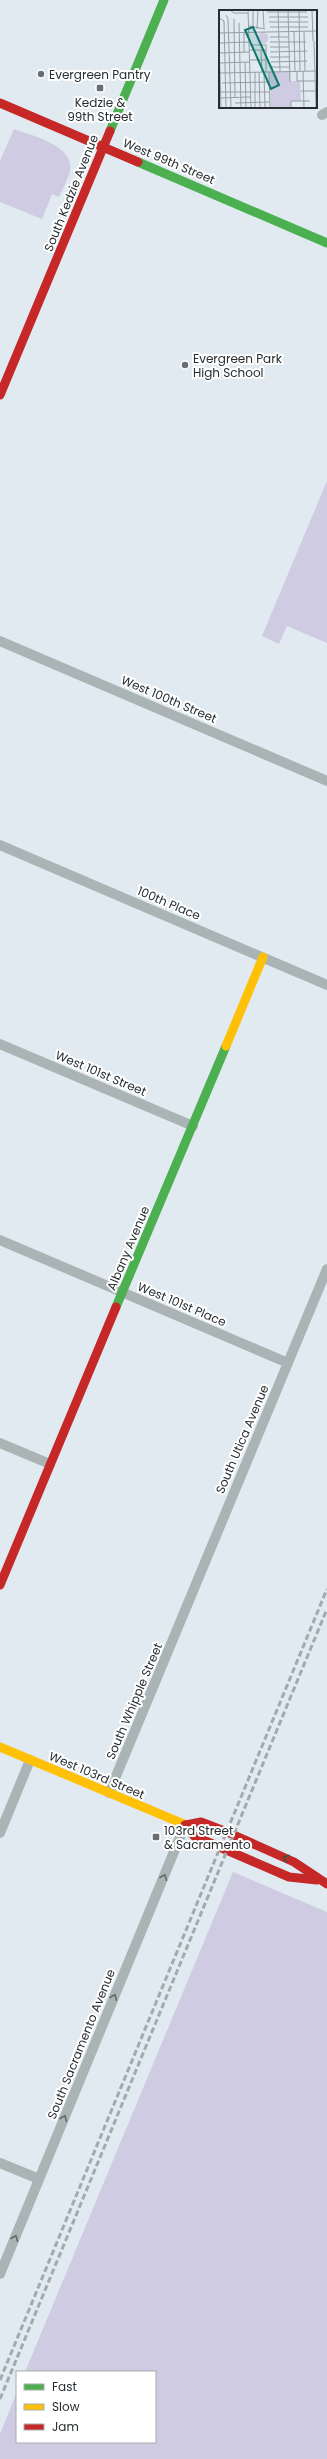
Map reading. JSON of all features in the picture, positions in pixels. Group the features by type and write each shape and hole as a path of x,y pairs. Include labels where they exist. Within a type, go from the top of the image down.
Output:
{"street":[{"name":"South Kedzie Avenue","path":"0,396 164,0"},
{"name":"West 99th Street","path":"0,103 327,243"},
{"name":"West 100th Street","path":"0,641 327,781"},
{"name":"100th Place","path":"0,845 327,984"},
{"name":"Albany Avenue","path":"0,1585 263,957"},
{"name":"West 101st Street","path":"0,1044 193,1126"},
{"name":"West 101st Place","path":"0,1240 288,1363"},
{"name":"South Utica Avenue","path":"182,1618 327,1268"},
{"path":"0,1443 50,1464"},
{"name":"South Whipple Street","path":"109,1793 182,1618"},
{"name":"West 103rd Street","path":"0,1748 185,1824 201,1822 226,1832 294,1862 318,1880 327,1884"},
{"path":"0,1833 30,1760"},
{"name":"West 103rd Street","path":"185,1824 194,1836 282,1874 318,1880"},
{"name":"South Sacramento Avenue","path":"0,2274 185,1824"},
{"path":"0,2163 39,2179"}],"shaded area":[{"path":"14,129 51,143 66,154 70,162 70,171 59,197 52,194 42,219 0,202 0,161"},
{"path":"327,481 327,643 287,626 279,644 262,636"},
{"path":"233,1872 327,1912 327,2459 0,2459 0,2434 16,2394 16,2443 156,2443 156,2371 25,2371"}],"railway":[{"path":"0,2380 327,1589"},
{"path":"0,2399 327,1609"}],"traffic: fast":[{"path":"110,131 164,0"},
{"path":"138,162 327,243"},
{"path":"116,1307 226,1046"}],"traffic: slow":[{"path":"226,1046 263,957"},
{"path":"0,1747 186,1825"}],"traffic: jam":[{"path":"0,103 138,162"},
{"path":"0,395 110,131"},
{"path":"0,1585 116,1307"},
{"path":"186,1825 201,1822 227,1832 294,1862 327,1884"},
{"path":"185,1825 194,1836 289,1877 317,1880"}],"place":[{"name":"Evergreen Pantry","path":"41,74"},
{"name":"Kedzie & 99th Street","path":"100,88"},
{"name":"Evergreen Park High School","path":"185,365"},
{"name":"103rd Street & Sacramento","path":"156,1837"}]}
